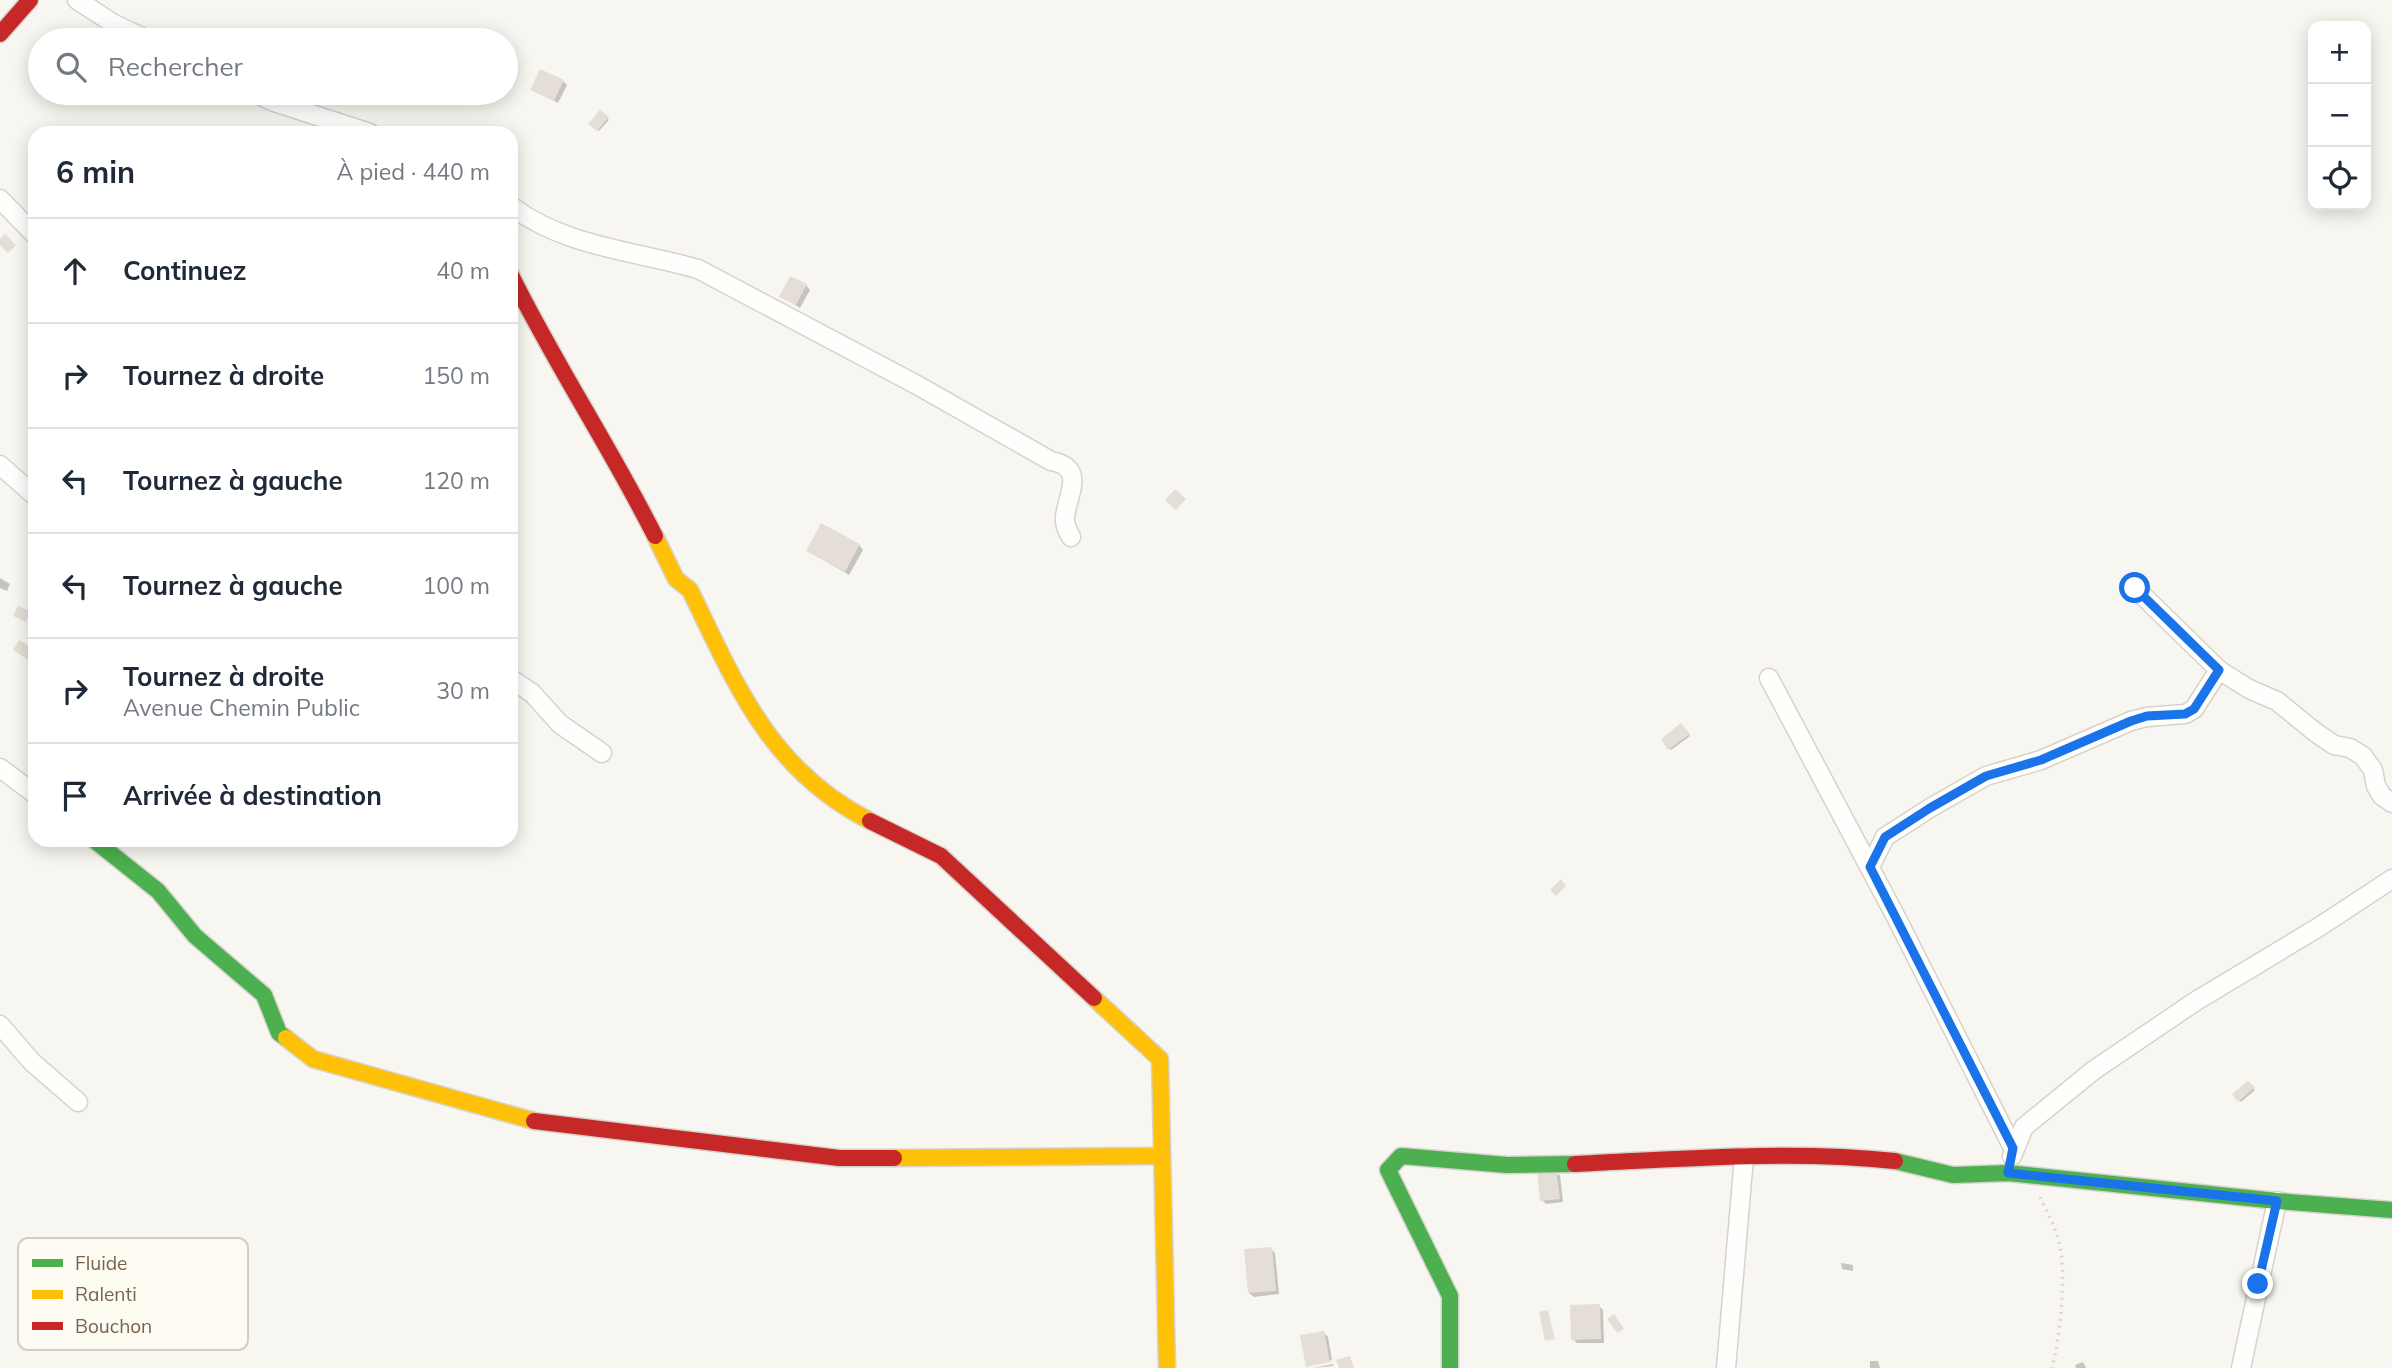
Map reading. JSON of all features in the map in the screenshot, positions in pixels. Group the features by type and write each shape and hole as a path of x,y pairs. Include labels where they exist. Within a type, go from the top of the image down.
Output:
{"street":[{"path":"0,34 30,0"},
{"path":"77,0 122,28"},
{"path":"283,105 348,126"},
{"path":"0,198 28,228"},
{"path":"518,210 576,240 698,269 917,385 1051,461 1062,463 1070,471 1073,484 1065,516 1071,537"},
{"path":"518,289 628,483 676,579 690,590 740,693 774,743 814,786 853,812 941,856 1160,1059 1167,1368"},
{"path":"0,465 28,490"},
{"path":"2135,588 2219,670 2249,689 2277,701 2334,745 2350,748 2363,755 2373,770 2376,786 2382,796 2392,803"},
{"path":"1870,867 1885,837 1986,776 2041,760 2147,716 2185,714 2194,709 2219,670"},
{"path":"1769,678 1870,867 2013,1148"},
{"path":"518,684 531,693 561,724 602,753"},
{"path":"0,768 28,789"},
{"path":"103,847 158,891 195,936 264,995 279,1033 313,1059 532,1121 839,1158 1162,1156"},
{"path":"2008,1173 2013,1148 2024,1127 2094,1070 2196,1001 2319,927 2392,879"},
{"path":"0,1025 32,1062 78,1102"},
{"path":"1450,1368 1450,1296 1388,1170 1401,1156 1551,1165 1838,1156 1895,1161 1953,1175 2008,1173 2392,1210"},
{"path":"1726,1368 1744,1157"},
{"path":"2241,1368 2262,1260 2277,1201"}],"path":[{"path":"2029,1175 2054,1227 2063,1261 2059,1330 2052,1368"}],"building":[{"path":"540,69 564,80 554,101 530,90"},
{"path":"600,110 609,117 597,131 588,124"},
{"path":"5,234 16,245 8,253 0,245 0,239"},
{"path":"790,276 807,284 796,305 779,297"},
{"path":"1175,489 1186,499 1176,510 1165,500"},
{"path":"821,523 860,544 845,572 806,551"},
{"path":"18,606 28,610 26,622 13,616"},
{"path":"19,640 28,646 28,660 13,650"},
{"path":"1681,723 1690,734 1668,750 1661,739"},
{"path":"1561,879 1566,886 1556,896 1550,890"},
{"path":"2248,1081 2255,1087 2238,1102 2232,1094"},
{"path":"1556,1169 1560,1199 1540,1201 1537,1172"},
{"path":"1272,1247 1276,1291 1248,1293 1244,1249"},
{"path":"1600,1304 1601,1339 1571,1340 1570,1305"},
{"path":"1548,1310 1555,1339 1545,1341 1539,1312"},
{"path":"1614,1314 1624,1329 1617,1333 1607,1319"},
{"path":"1324,1331 1330,1362 1306,1367 1300,1335"},
{"path":"1350,1356 1354,1368 1339,1368 1336,1360"}],"traffic: fast":[{"path":"103,847 158,891 195,936 264,995 279,1033 286,1038"},
{"path":"1450,1368 1450,1296 1388,1170 1401,1156 1507,1165 1575,1164"},
{"path":"1895,1161 1953,1175 2008,1173 2392,1210"}],"traffic: slow":[{"path":"655,536 676,579 690,590 741,691 781,751 806,777 835,800 870,821"},
{"path":"1094,998 1160,1059 1167,1368"},
{"path":"286,1038 313,1059 534,1121"},
{"path":"894,1158 1162,1156"}],"traffic: jam":[{"path":"0,34 30,0"},
{"path":"518,288 655,536"},
{"path":"870,821 941,856 1094,998"},
{"path":"534,1121 839,1158 894,1158"},
{"path":"1575,1164 1775,1156 1895,1161"}],"route":[{"path":"2135,588 2219,670 2194,709 2176,716 2147,716 2131,721 2041,760 1986,776 1885,837 1870,867 2013,1148 2008,1173 2277,1201 2258,1284"}]}
